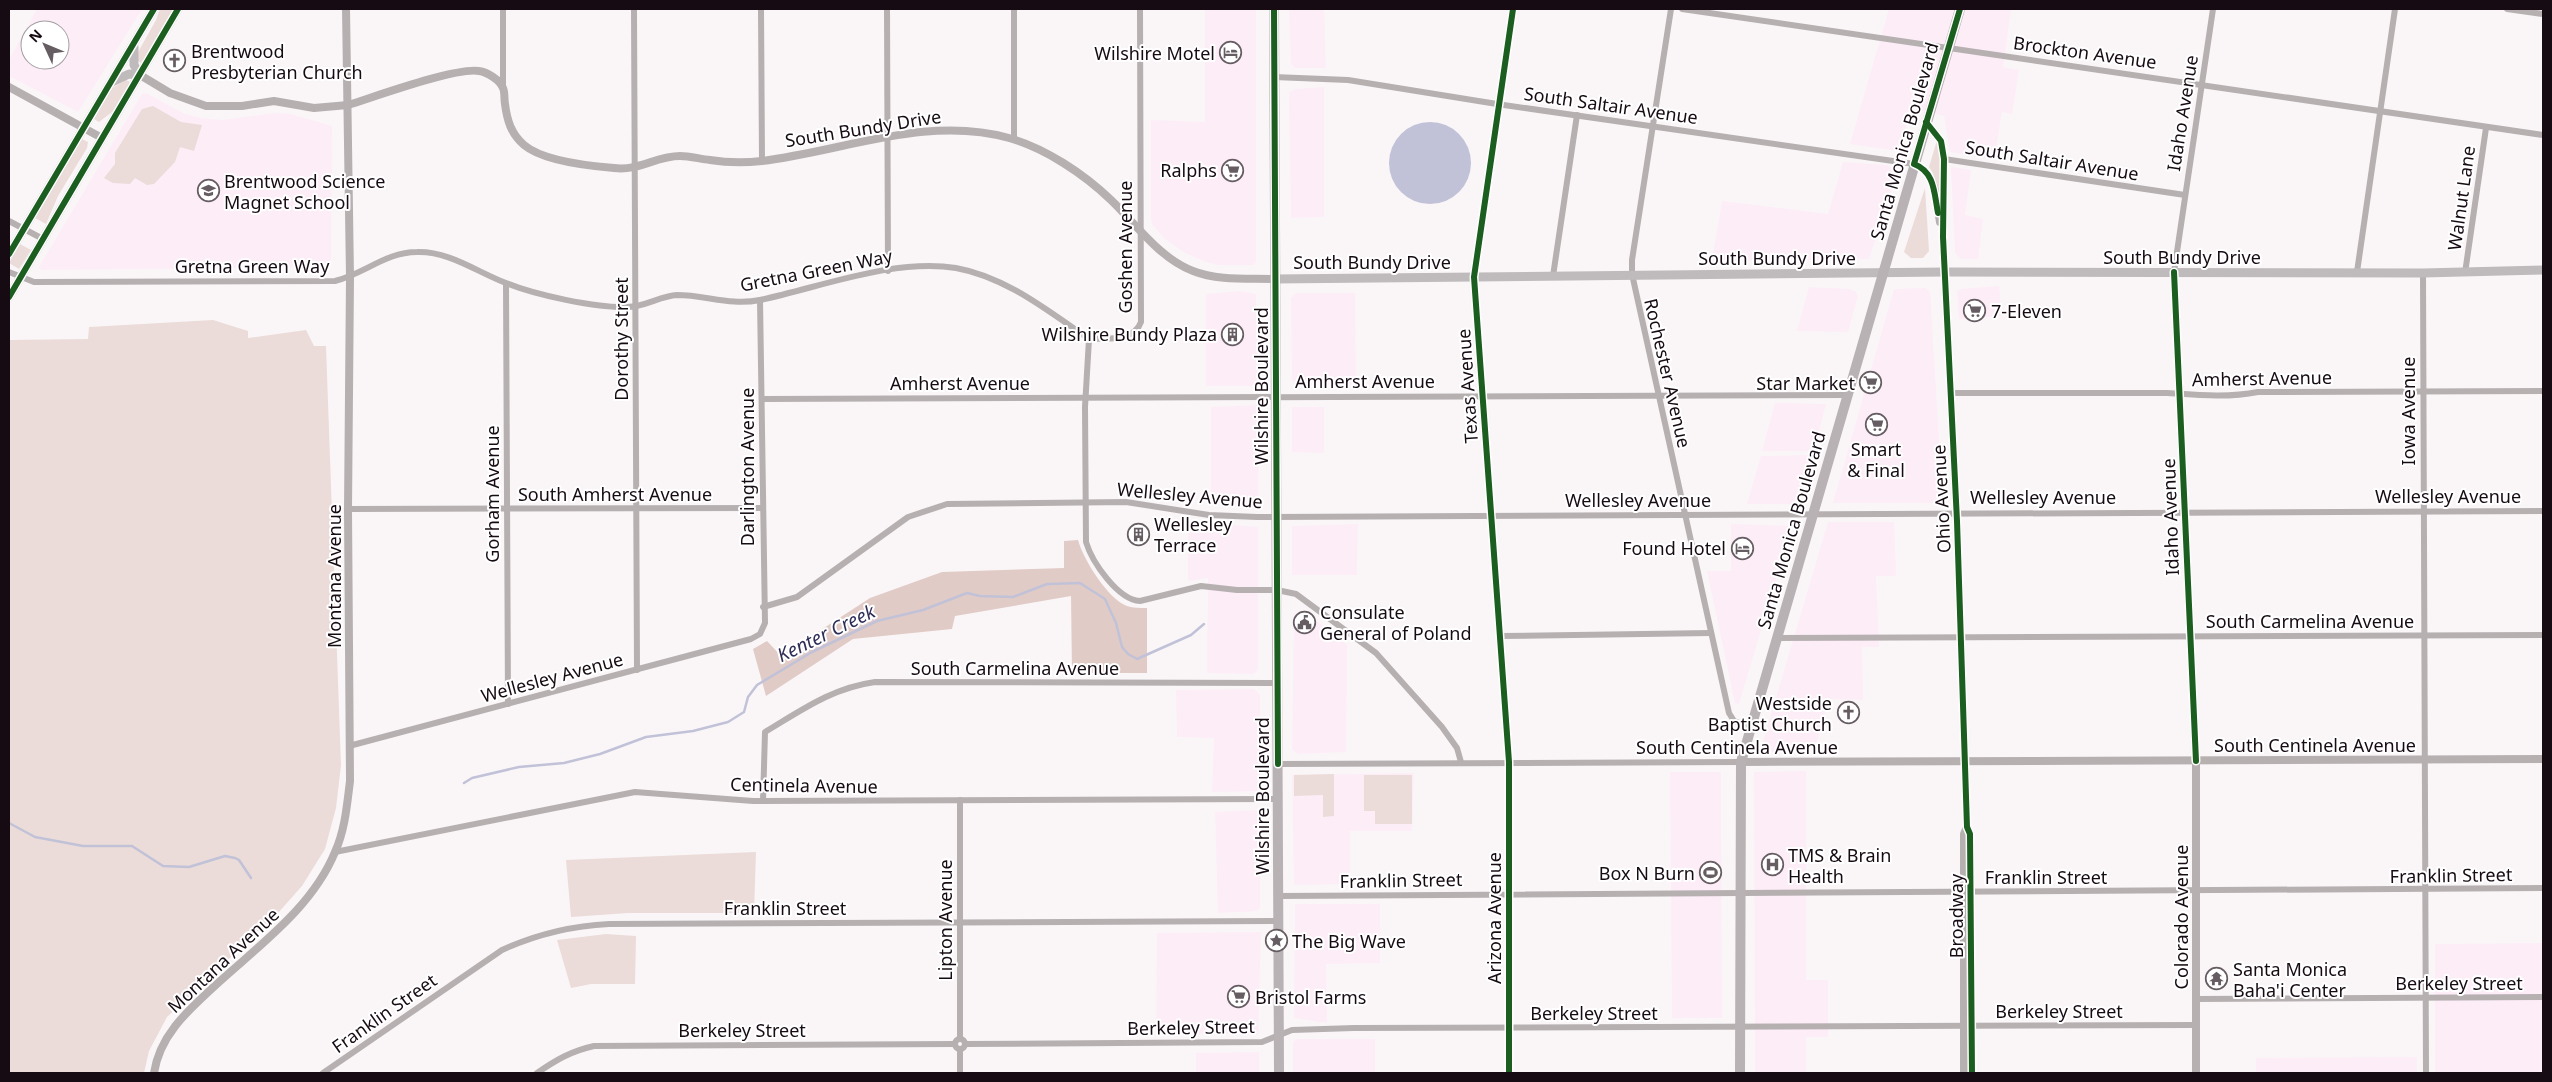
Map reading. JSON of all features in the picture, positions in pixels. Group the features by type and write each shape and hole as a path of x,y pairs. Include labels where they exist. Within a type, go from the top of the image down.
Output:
{"main road":[{"path":"9,254 154,9"},
{"path":"9,297 178,9"},
{"name":"Wilshire Boulevard","path":"1274,9 1279,1073"},
{"name":"Santa Monica Boulevard","path":"1740,1073 1741,762 1960,9"},
{"path":"135,43 134,65 140,75"},
{"path":"112,82 129,74 140,75"},
{"name":"South Bundy Drive","path":"1275,279 1632,274 1882,274 1945,272 2465,273 2543,270"}],"street":[{"name":"Montana Avenue","path":"154,1073 162,1047 185,1014 294,913 311,893 335,852 346,814 350,781 348,509 350,277 346,9"},
{"path":"503,9 503,88"},
{"name":"Dorothy Street","path":"634,9 638,670"},
{"path":"761,9 762,161"},
{"path":"886,9 888,271"},
{"path":"1014,9 1014,140"},
{"name":"Goshen Avenue","path":"1089,339 1128,336 1139,327 1140,9"},
{"name":"Texas Avenue","path":"1509,762 1474,277 1513,9"},
{"name":"Rochester Avenue","path":"1671,9 1632,260 1632,274 1729,714 1734,721 1751,727"},
{"name":"Brockton Avenue","path":"1682,9 2543,135"},
{"name":"Idaho Avenue","path":"2196,761 2174,272 2213,9"},
{"path":"2357,272 2395,9"},
{"path":"2507,9 2543,14"},
{"path":"140,75 170,94 206,106 242,106 274,101 314,108 348,106 467,71 479,71 493,76 503,88"},
{"name":"South Saltair Avenue","path":"1274,77 1348,80 1498,104 1914,164"},
{"path":"9,87 102,138"},
{"name":"South Bundy Drive","path":"503,88 510,127 529,149 548,157 616,168 634,168 664,158 680,156 727,162 762,161 887,137 958,130 985,132 1014,140 1054,159 1092,184 1163,253 1193,271 1224,277 1275,279"},
{"path":"1553,276 1576,115"},
{"name":"Ohio Avenue","path":"1926,122 1941,141 1944,159 1943,237 1957,512 1966,760"},
{"name":"Walnut Lane","path":"2465,273 2486,128"},
{"name":"South Saltair Avenue","path":"1944,159 2185,195"},
{"name":"Ohio Avenue","path":"1914,164 1923,167 1930,174 1943,237"},
{"path":"9,221 43,240"},
{"name":"Gretna Green Way","path":"9,272 34,282 335,281 350,277 394,255 428,252 448,257 506,284 572,300 627,307 678,295 729,302 760,300 888,271 938,266 973,272 1000,282 1040,305 1089,339"},
{"name":"Iowa Avenue","path":"2423,273 2426,1073"},
{"name":"Gorham Avenue","path":"506,284 508,704"},
{"name":"Darlington Avenue","path":"760,300 763,607 765,623 760,634"},
{"path":"1089,339 1086,398 1085,532 1089,550 1120,594 1131,601 1148,600 1201,586 1237,590 1277,590 1296,594 1376,653 1442,727 1457,748 1461,762"},
{"name":"Amherst Avenue","path":"1951,393 2180,394 2191,396 2243,395 2258,392 2543,391"},
{"name":"Amherst Avenue","path":"762,399 1847,394"},
{"name":"Wellesley Avenue","path":"763,607 796,597 897,523 922,510 947,504 1126,502 1209,515 1277,517 1957,512 2543,511"},
{"name":"South Amherst Avenue","path":"348,509 762,508"},
{"path":"1500,636 1711,633"},
{"name":"Wellesley Avenue","path":"350,746 751,640 760,634"},
{"name":"South Carmelina Avenue","path":"1777,638 2543,635"},
{"name":"South Carmelina Avenue","path":"763,801 765,732 830,693 853,685 875,682 1278,683"},
{"name":"South Centinela Avenue","path":"1278,764 2543,759"},
{"name":"Broadway","path":"1966,760 1967,826 1970,834 1967,892 1968,1026 1972,1073"},
{"name":"Colorado Avenue","path":"2196,761 2196,1073"},
{"name":"Arizona Avenue","path":"1509,762 1509,1073"},
{"name":"Centinela Avenue","path":"335,852 634,792 763,801 1278,799"},
{"name":"Lipton Avenue","path":"960,800 960,1073"},
{"name":"Franklin Street","path":"1279,896 2426,891 2543,888"},
{"name":"Franklin Street","path":"323,1073 502,950 530,938 559,929 609,924 1279,921"},
{"name":"Berkeley Street","path":"2196,999 2543,997"},
{"name":"Berkeley Street","path":"537,1073 561,1057 576,1050 594,1046 1262,1042 1292,1030 1740,1026 2196,1025"},
{"name":"Broadway","path":"1964,1073 1968,1026"}],"shaded area":[{"path":"37,9 142,9 78,112 9,76 9,60 20,40 20,70 70,70 70,20 31,20"},
{"path":"160,9 173,9 141,63 137,60 137,54"},
{"path":"1205,9 1256,9 1256,262 1253,265 1218,265 1206,262 1185,253 1164,238 1152,224 1151,120 1205,122"},
{"path":"1289,9 1324,9 1326,68 1295,68 1291,64"},
{"path":"1889,9 2011,9 2003,67 2019,70 2012,114 2002,112 1994,159 1950,152 1944,116 1912,108 1898,151 1850,144"},
{"path":"126,80 130,82 112,112 99,122 94,119 112,88"},
{"path":"1324,87 1324,217 1291,218 1289,93 1294,89"},
{"name":"Brentwood Science Magnet School","path":"146,93 183,113 201,118 222,120 276,113 291,114 332,126 331,263 327,267 41,270 39,267 142,94"},
{"path":"153,106 181,122 202,125 194,151 180,147 175,162 154,184 147,185 135,178 130,184 113,183 104,178 115,164 115,153 142,109"},
{"path":"82,139 88,142 87,148 58,196 46,224 35,218"},
{"path":"1937,140 1941,154 1940,202 1933,173 1929,167"},
{"path":"1843,162 1886,165 1896,168 1897,173 1869,259 1712,261 1722,201 1828,214"},
{"path":"1951,167 1971,170 1965,215 1983,219 1978,259 1961,259 1955,253"},
{"path":"1925,188 1929,251 1923,258 1911,258 1904,252"},
{"path":"20,244 31,250 19,269 9,263"},
{"path":"1999,286 2002,316 1959,319 1957,291 1960,289"},
{"path":"1809,287 1850,289 1856,292 1858,296 1848,332 1797,331"},
{"path":"1925,288 1930,292 1943,503 1833,503 1894,289"},
{"path":"1239,291 1256,294 1259,379 1252,386 1206,386 1206,294"},
{"path":"1296,293 1355,293 1356,385 1297,386 1292,380 1291,298"},
{"path":"213,320 248,331 248,338 306,330 314,346 326,346 341,765 336,808 325,849 302,886 278,913 167,1017 149,1051 144,1073 9,1073 9,340 88,339 89,327"},
{"path":"1775,403 1826,404 1814,451 1762,451"},
{"path":"1259,405 1258,507 1211,504 1211,407"},
{"path":"1292,407 1324,407 1324,453 1292,452"},
{"path":"1812,455 1797,504 1747,504 1761,456"},
{"path":"1188,521 1258,527 1258,670 1254,674 1207,673 1208,578 1188,581"},
{"path":"1828,522 1894,522 1896,576 1876,576 1879,647 1862,647 1863,700 1829,699 1814,752 1760,752"},
{"path":"1358,524 1357,575 1292,575 1292,526"},
{"path":"1731,524 1792,526 1739,704 1735,703 1707,571 1731,571"},
{"path":"1078,540 1097,578 1112,595 1127,606 1147,608 1147,673 1072,673 1071,596 955,616 952,629 853,639 766,696 753,649 767,641 781,656 870,598 942,572 1064,568 1064,541"},
{"path":"1304,611 1347,645 1346,752 1298,754 1292,749 1294,614"},
{"path":"1254,689 1260,695 1260,791 1212,792 1214,738 1177,737 1176,690"},
{"path":"1806,771 1806,980 1828,980 1828,1037 1806,1037 1806,1073 1755,1073 1754,772"},
{"path":"1670,772 1721,772 1722,1018 1672,1018"},
{"path":"1414,773 1412,831 1350,831 1350,884 1294,885 1292,775"},
{"path":"1334,774 1334,816 1323,817 1323,795 1294,796 1294,775"},
{"path":"1364,775 1412,775 1412,824 1375,824 1375,811 1364,811"},
{"path":"1260,810 1260,908 1257,911 1218,913 1215,812"},
{"path":"756,852 754,913 628,913 571,917 566,860"},
{"path":"1295,904 1380,904 1380,963 1326,964 1327,1023 1294,1018"},
{"path":"1261,932 1258,1035 1156,1033 1157,933"},
{"path":"606,934 636,936 635,984 591,984 571,988 557,940"},
{"path":"2543,943 2543,1073 2435,1073 2435,944"},
{"path":"1296,1039 1375,1039 1375,1073 1293,1073 1293,1042"},
{"path":"1259,1052 1259,1073 1196,1073 1196,1053"},
{"path":"2417,1057 2417,1073 2256,1073 2256,1058"}],"water":[{"path":"1430,122 1446,125 1459,134 1468,147 1471,163 1468,179 1459,192 1446,201 1430,204 1414,201 1401,192 1392,179 1389,163 1392,147 1401,134 1414,125"}],"waterway":[{"name":"Kenter Creek","path":"464,783 472,778 519,767 564,763 600,754 646,737 693,731 728,722 744,712 748,697 757,685 812,652 877,621 923,610 967,593 980,596 1013,597 1047,584 1080,583 1105,599 1116,623 1122,647 1128,654 1137,659 1191,635 1204,624"},
{"name":"Kenter Creek","path":"9,823 35,837 83,846 132,846 163,866 189,867 225,856 235,858 239,860 251,878"}],"cycle path":[{"path":"9,254 154,9"},
{"path":"9,297 178,9"},
{"path":"1274,9 1278,764"},
{"path":"1509,1073 1509,762 1474,277 1513,9"},
{"path":"1938,213 1930,178 1926,172 1914,164 1960,9"},
{"path":"1926,122 1941,141 1944,159 1943,237 1957,521 1967,827 1970,834 1972,1073"},
{"path":"2174,272 2196,761"}],"place":[{"name":"Wilshire Motel","path":"1231,53"},
{"name":"Brentwood Presbyterian Church","path":"175,61"},
{"name":"Ralphs","path":"1233,170"},
{"name":"Brentwood Science Magnet School","path":"208,191"},
{"name":"7-Eleven","path":"1975,311"},
{"name":"Wilshire Bundy Plaza","path":"1233,334"},
{"name":"Star Market","path":"1871,383"},
{"name":"Smart & Final","path":"1876,424"},
{"name":"Wellesley Terrace","path":"1138,534"},
{"name":"Found Hotel","path":"1742,548"},
{"name":"Consulate General of Poland","path":"1304,622"},
{"name":"Westside Baptist Church","path":"1848,713"},
{"name":"TMS & Brain Health","path":"1772,865"},
{"name":"Box N Burn","path":"1711,873"},
{"name":"The Big Wave","path":"1276,941"},
{"name":"Santa Monica Baha'i Center","path":"2217,979"},
{"name":"Bristol Farms","path":"1239,997"}]}
